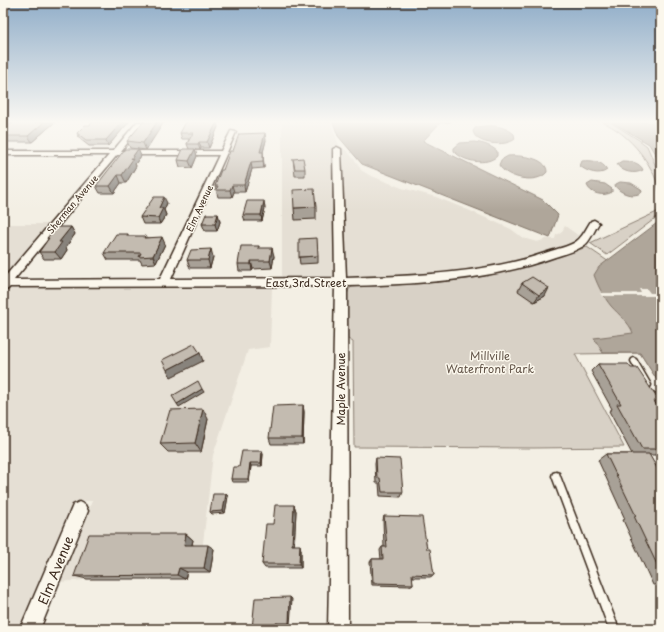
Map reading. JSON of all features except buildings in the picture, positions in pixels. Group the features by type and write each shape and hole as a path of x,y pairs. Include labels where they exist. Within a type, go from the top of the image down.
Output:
{"street":[{"name":"Maple Avenue","path":"337,151 341,282 338,629"},
{"path":"3,153 224,152"},
{"name":"Elm Avenue","path":"164,283 224,152"},
{"name":"Sherman Avenue","path":"4,285 116,153"},
{"name":"East 3rd Street","path":"4,285 412,280 468,274 529,263 574,247 583,241 594,223"},
{"name":"Elm Avenue","path":"30,629 79,512"}],"lane":[{"path":"634,361 661,409"},
{"path":"556,476 614,629"}],"shaded area":[{"path":"282,151 334,151 335,278 282,278"},
{"path":"341,151 348,152 361,170 369,175 402,188 436,197 468,210 511,229 523,238 537,242 546,239 555,239 556,235 561,233 565,226 579,236 569,244 526,259 465,270 399,277 346,278"},
{"path":"351,151 444,151 543,200 558,215 550,238 362,164"},
{"path":"454,151 497,151 497,156 493,159 481,162 469,160 458,155"},
{"path":"653,151 661,151 661,164"},
{"path":"508,156 519,156 538,160 546,167 547,172 542,176 529,179 515,176 503,170 499,165 501,160"},
{"path":"582,161 593,161 600,163 607,170 597,173 586,170 580,166"},
{"path":"622,161 637,164 642,167 643,170 640,172 625,171 617,164"},
{"path":"592,182 605,184 612,189 612,192 609,194 598,194 591,191 587,185"},
{"path":"620,182 631,183 641,189 642,192 635,195 624,193 615,186"},
{"path":"661,220 661,386 640,353 603,353 594,338 633,333 626,322 611,306 599,287 594,275 599,267"},
{"path":"3,224 51,224 4,279 3,279"},
{"path":"272,287 270,347 248,350 213,455 200,570 60,582 92,501 75,501 20,629 3,629 3,293 7,288"}],"green space":[{"path":"649,151 656,167 661,172 661,214 607,255 590,243 657,212 660,203 658,186 654,174 640,152"},
{"name":"Millville Waterfront Park","path":"587,247 609,262 661,386 640,353 575,354 624,447 354,447 353,342 348,339 347,295 349,289 352,287 467,279 528,266"}],"pier":[{"path":"639,289 647,289 650,293 661,293 661,298 660,296 602,296 600,293 641,293"}]}
